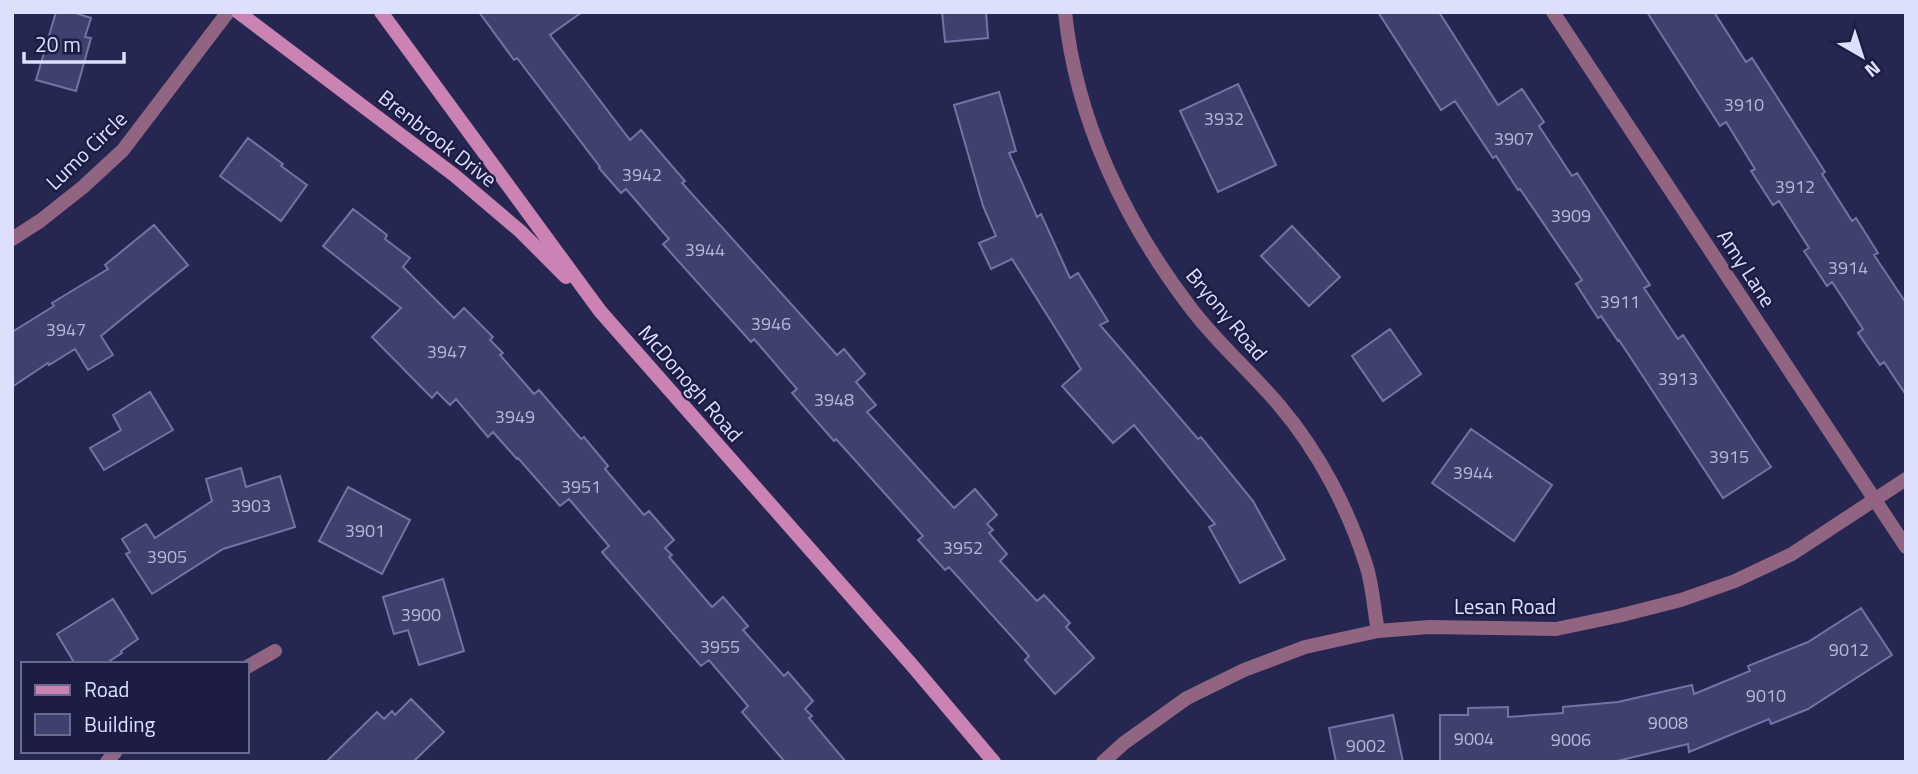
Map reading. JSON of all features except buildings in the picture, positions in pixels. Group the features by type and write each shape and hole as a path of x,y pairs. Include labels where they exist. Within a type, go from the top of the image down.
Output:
{"main road":[{"name":"Brenbrook Drive","path":"238,12 454,174 520,231 600,311"},
{"name":"McDonogh Road","path":"381,12 600,311 994,762"}],"street":[{"name":"Lumo Circle","path":"12,239 40,222 123,150 228,12"},
{"name":"Bryony Road","path":"1065,12 1068,38 1084,105 1110,176 1148,248 1191,309 1280,407 1318,457 1345,511 1367,570 1378,631"},
{"name":"Amy Lane","path":"1553,12 1906,547"},
{"name":"Lesan Road","path":"1103,762 1124,743 1187,698 1244,670 1306,647 1378,631 1429,627 1556,629 1681,600 1735,581 1792,554 1906,479"},
{"path":"248,666 275,651"}]}
